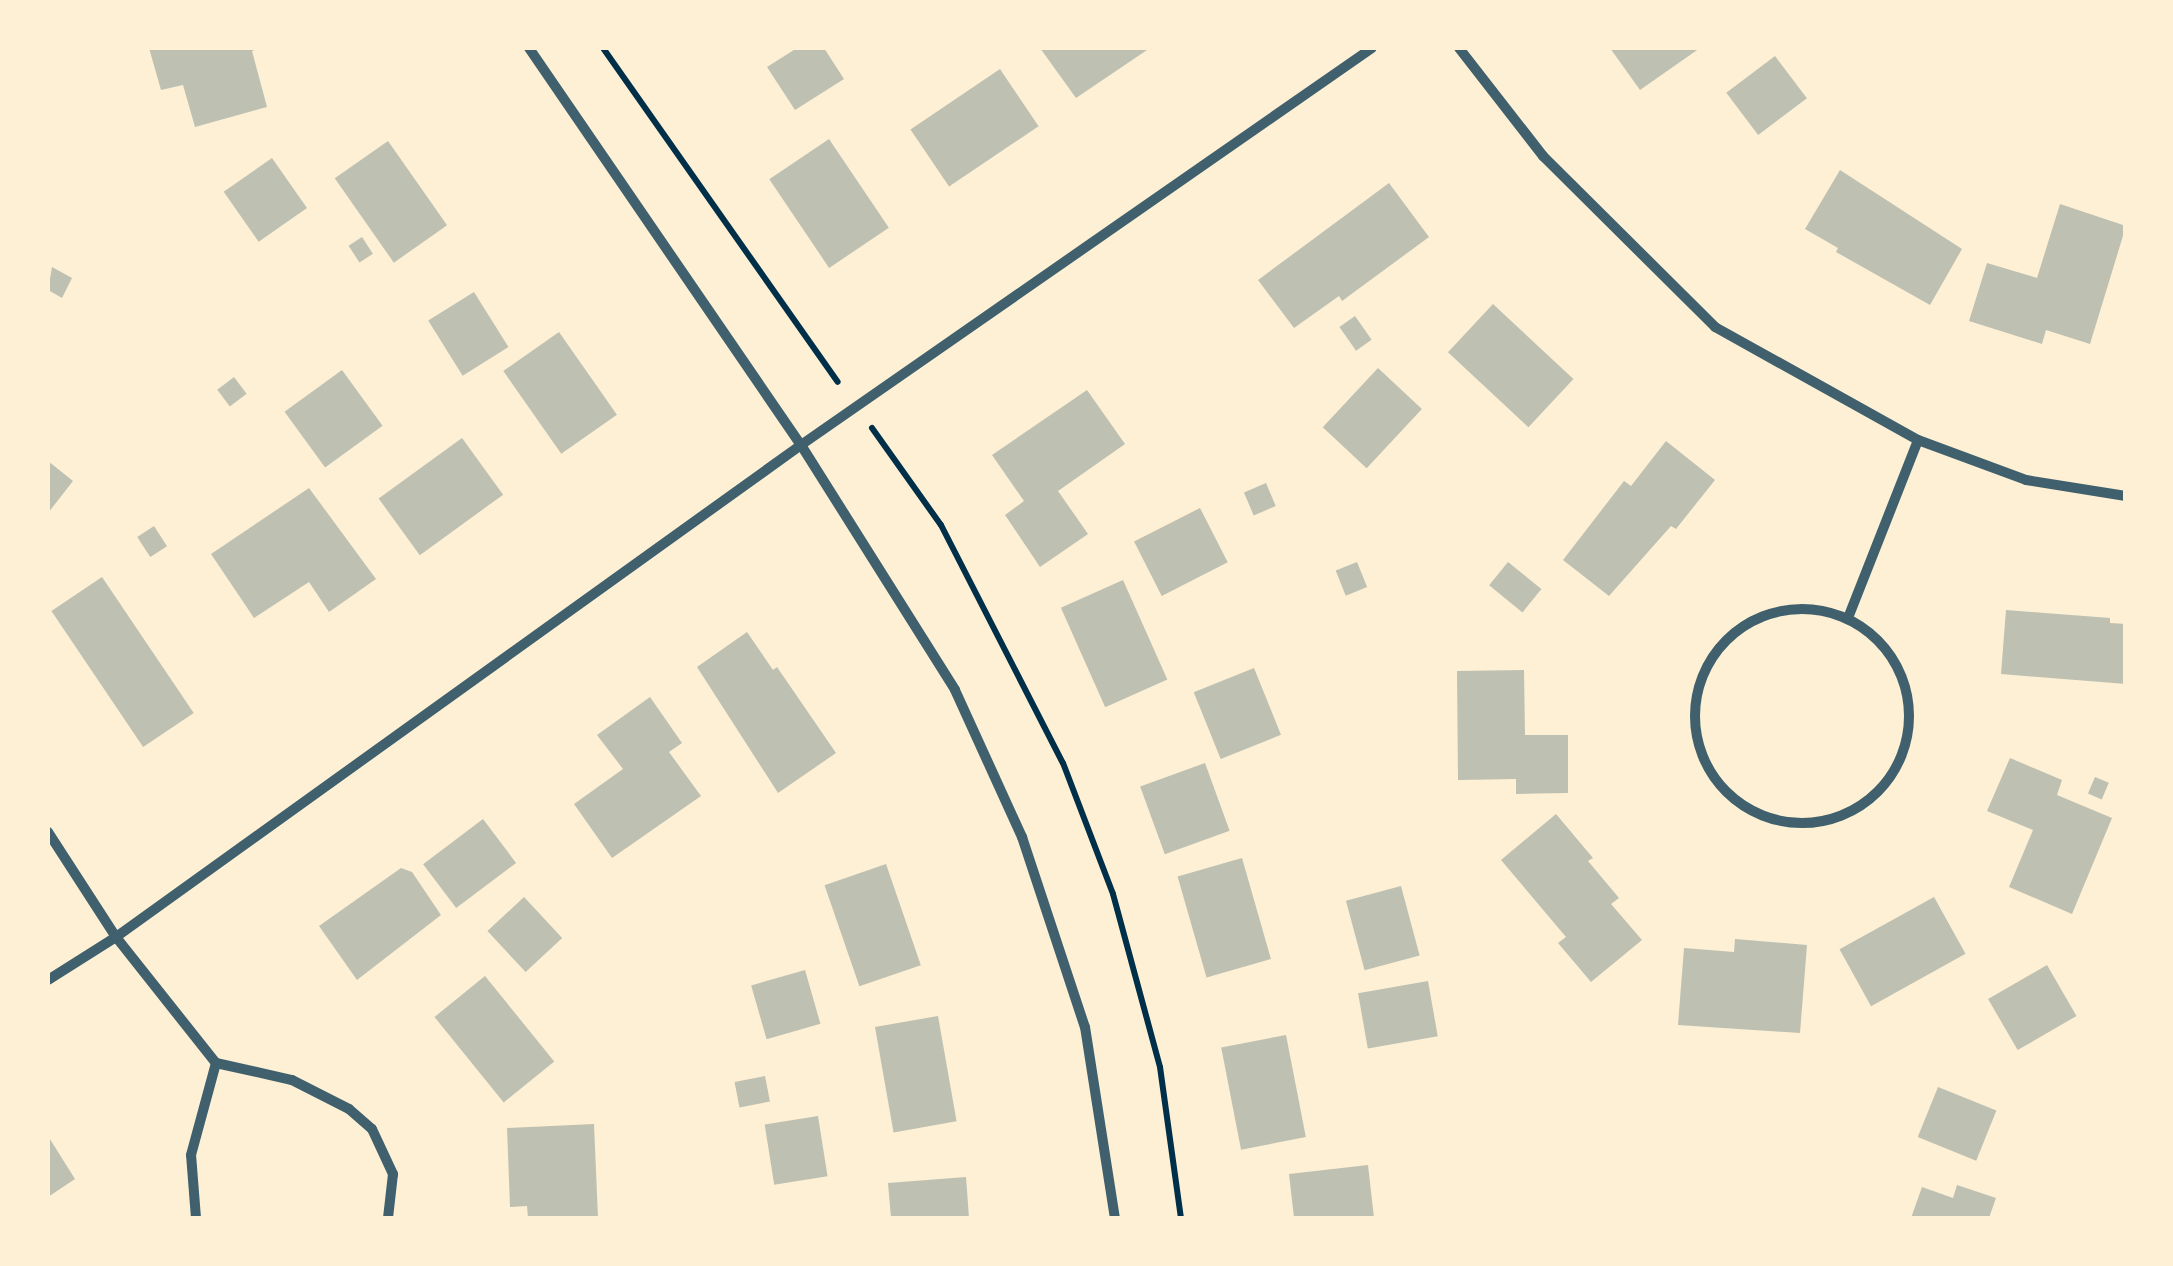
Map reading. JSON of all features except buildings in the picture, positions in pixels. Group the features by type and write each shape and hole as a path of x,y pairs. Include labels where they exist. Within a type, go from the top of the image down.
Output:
{"street":[{"path":"529,48 802,445 955,690 1022,837 1085,1027 1115,1218"},
{"path":"48,980 116,936 802,445 1372,48"},
{"path":"1459,48 1543,156 1715,326 1918,440 2026,480 2126,496"},
{"path":"1848,618 1918,440"},
{"path":"1814,608 1848,618 1878,639 1900,668 1910,702 1908,739 1894,773 1871,800 1839,818 1804,824 1767,818 1736,801 1712,775 1697,744 1694,709 1702,675 1720,646 1747,623 1779,611 1814,608"},
{"path":"48,832 116,936 216,1063 292,1080 348,1109 372,1129 393,1174 388,1218"},
{"path":"196,1218 191,1156 216,1063"}],"path":[{"path":"603,48 816,356 858,406 941,525 1064,764 1114,894 1160,1067 1181,1218"}]}
